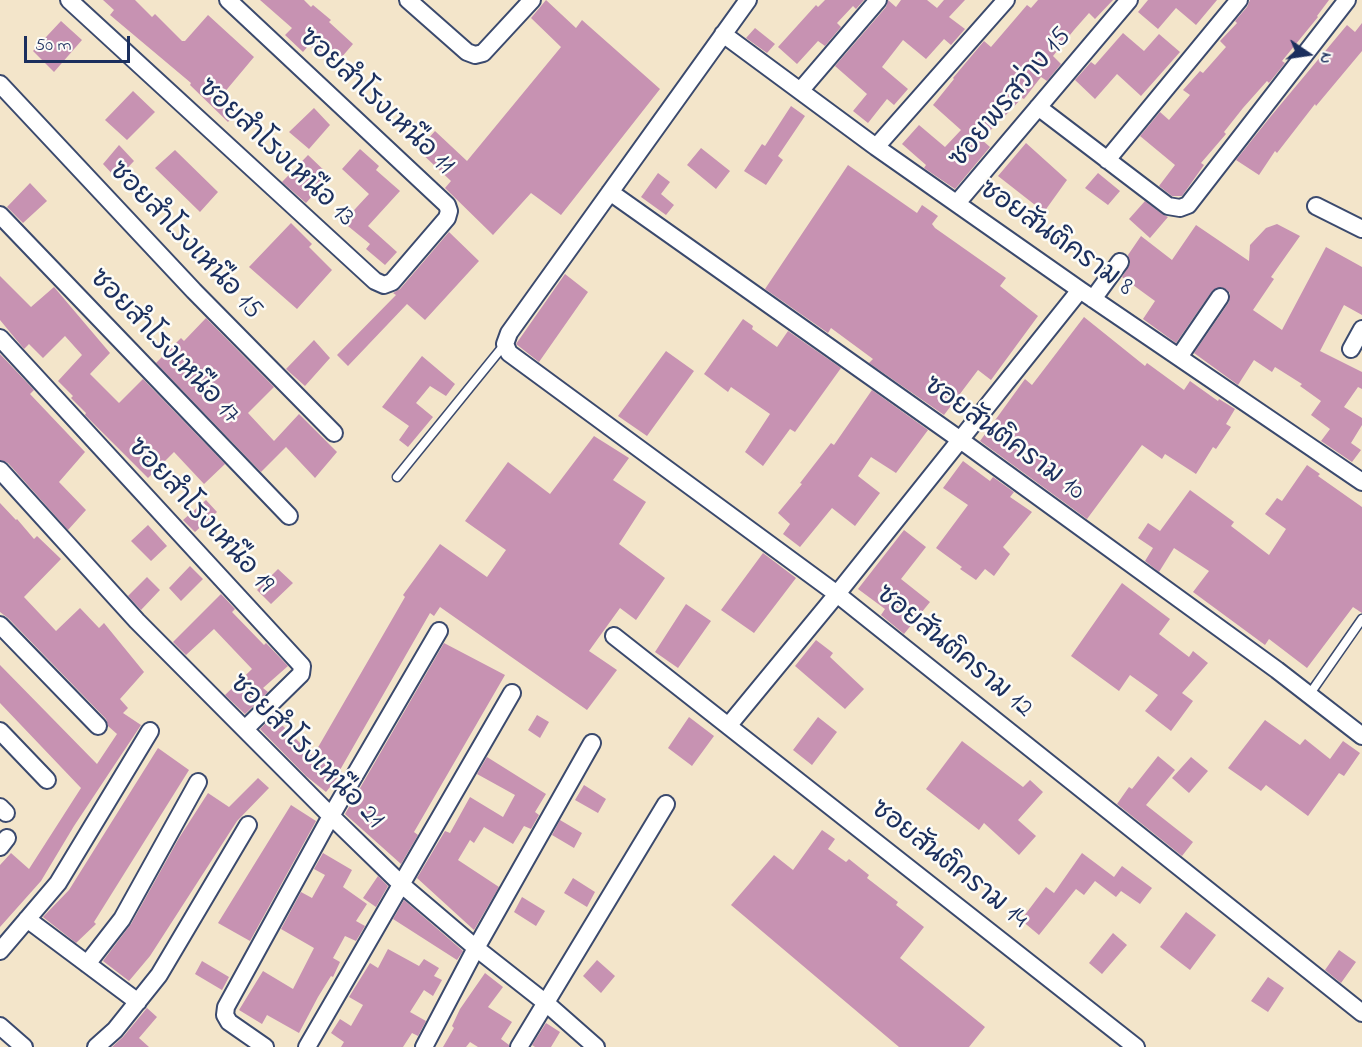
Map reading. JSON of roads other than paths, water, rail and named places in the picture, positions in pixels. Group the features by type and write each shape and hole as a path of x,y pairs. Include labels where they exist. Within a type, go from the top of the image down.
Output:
{"street":[{"name":"ซอยสำโรงเหนือ 13","path":"69,0 375,281 384,285 392,282 420,250"},
{"name":"ซอยสำโรงเหนือ 11","path":"228,0 447,205 449,211 447,218 420,250"},
{"path":"408,0 467,52 475,55 483,53 532,0"},
{"path":"505,344 509,333 748,0"},
{"path":"800,91 878,0"},
{"path":"876,147 1006,0"},
{"name":"ซอยพรสว่าง 15","path":"957,203 1129,0"},
{"path":"1107,160 1239,0"},
{"path":"1038,107 1168,206 1188,205 1347,0"},
{"name":"ซอยสันติคราม 8","path":"723,34 876,147 1086,294 1362,482"},
{"name":"ซอยสำโรงเหนือ 15","path":"0,84 194,291 334,433"},
{"name":"ซอยสันติคราม 10","path":"610,192 959,439 1362,736"},
{"path":"1316,206 1362,229"},
{"name":"ซอยสำโรงเหนือ 17","path":"0,215 289,516"},
{"path":"729,725 837,594 959,439 1086,294 1120,262"},
{"path":"1179,357 1220,297"},
{"path":"1351,349 1362,329"},
{"name":"ซอยสำโรงเหนือ 19","path":"0,338 302,666 301,674 245,729"},
{"name":"ซอยสันติคราม 12","path":"505,344 509,353 837,594 1362,1013"},
{"name":"ซอยสำโรงเหนือ 21","path":"0,470 137,621 402,885 596,1047"},
{"path":"0,625 98,726"},
{"path":"265,1047 229,1022 225,1015 226,1007 331,816 439,631"},
{"name":"ซอยสันติคราม 14","path":"614,636 1136,1047"},
{"path":"307,1047 512,693"},
{"path":"0,731 47,780"},
{"path":"0,951 58,883 150,731"},
{"path":"424,1047 476,948 592,743"},
{"path":"87,964 122,919 198,782"},
{"path":"519,1047 666,804"},
{"path":"96,1047 115,1030 159,975 248,825"},
{"path":"27,920 138,1002"},
{"path":"0,1026 24,1047"}],"lane":[{"path":"397,477 505,344"},
{"path":"1309,695 1362,619"}]}
